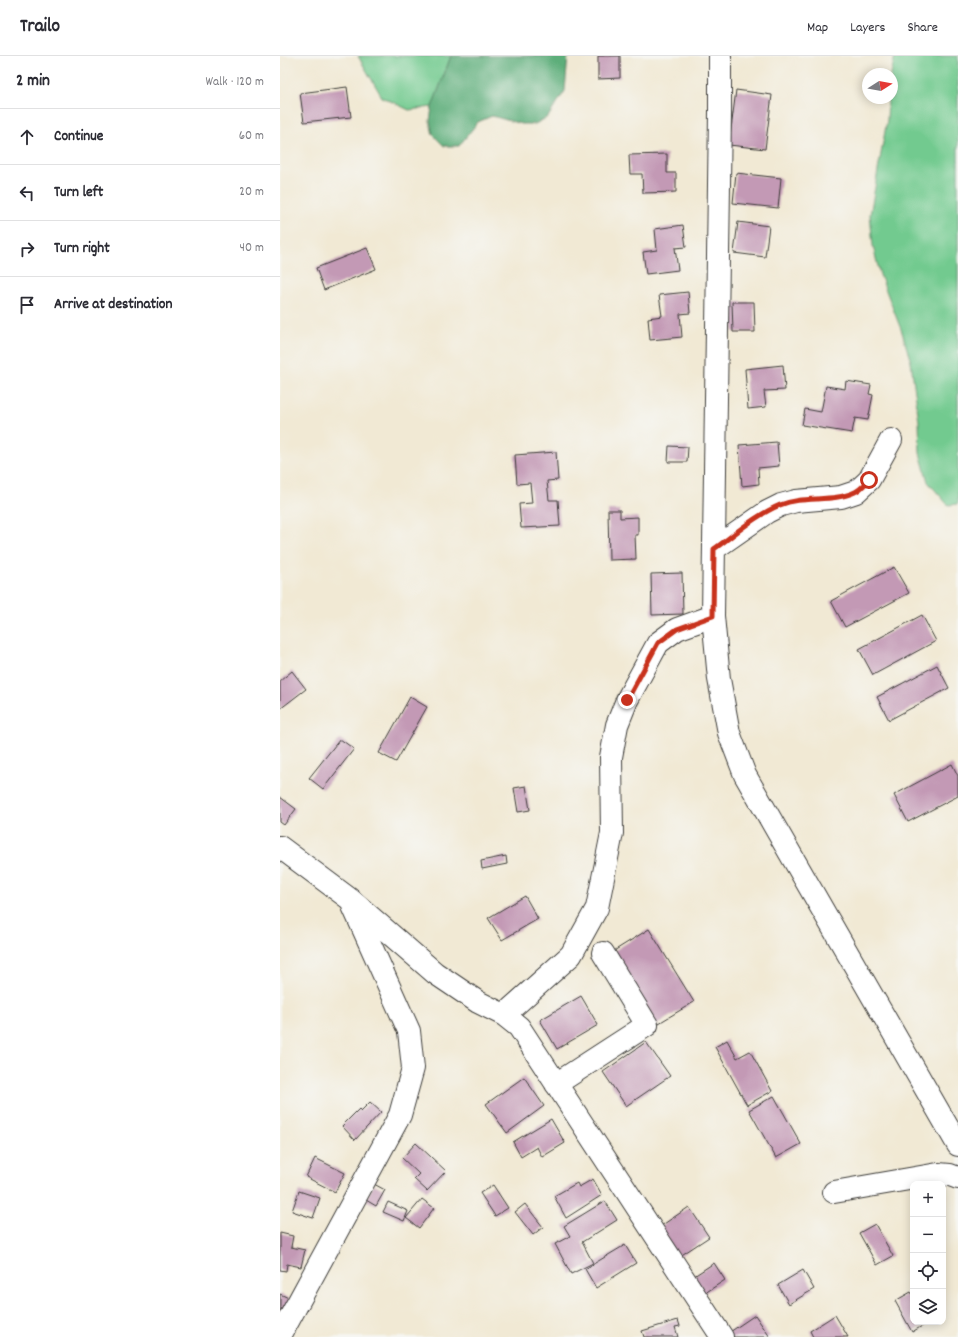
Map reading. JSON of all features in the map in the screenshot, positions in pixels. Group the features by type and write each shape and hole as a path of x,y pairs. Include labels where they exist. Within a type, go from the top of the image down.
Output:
{"street":[{"path":"720,56 713,616 719,679 729,733 745,775 958,1145"},
{"path":"714,549 767,512 781,505 796,501 841,497 856,492 869,480 891,440"},
{"path":"504,1015 571,955 597,908 612,833 612,757 617,725 627,700 658,643 677,629 713,616"},
{"path":"280,847 350,900 435,973 478,1002 504,1015 519,1027 722,1337"},
{"path":"280,1336 400,1115 413,1068 410,1031 350,900"},
{"path":"556,1084 647,1025 603,953"},
{"path":"834,1192 938,1174 950,1174 958,1178"}],"green space":[{"path":"358,56 451,56 432,107 409,110 382,97"},
{"path":"451,56 568,56 565,91 548,117 535,124 521,124 492,116 478,122 459,146 444,146 433,135 430,121 432,107"},
{"path":"895,56 958,56 958,504 948,505 928,482 920,453 919,422 911,362 902,332 880,275 873,246 870,215 887,120 888,104 898,104 898,68 892,68"}],"building":[{"path":"598,56 620,56 620,78 598,79"},
{"path":"347,87 351,117 304,122 300,93"},
{"path":"736,90 772,95 765,149 729,145"},
{"path":"667,154 667,173 676,173 676,192 643,193 642,174 630,174 629,155"},
{"path":"736,173 781,178 778,208 733,203"},
{"path":"738,222 769,226 765,257 734,253"},
{"path":"683,225 686,247 675,248 678,270 646,274 643,252 657,250 655,229"},
{"path":"367,248 376,269 324,290 316,268"},
{"path":"688,292 690,313 680,314 682,337 650,340 648,318 662,316 659,295"},
{"path":"732,302 754,302 755,332 733,332"},
{"path":"783,365 785,390 764,391 766,407 748,409 745,369"},
{"path":"846,381 871,385 869,394 873,395 868,420 855,418 852,433 802,425 805,409 821,412 826,386 845,389"},
{"path":"777,442 779,466 758,468 759,484 742,486 739,445"},
{"path":"669,446 688,447 687,462 668,462"},
{"path":"556,452 558,480 547,481 549,500 558,500 560,526 521,528 519,504 532,503 530,483 517,484 515,455"},
{"path":"608,510 620,510 620,518 638,517 638,535 635,535 636,559 609,560"},
{"path":"894,567 909,593 845,627 831,601"},
{"path":"682,573 683,614 652,615 651,574"},
{"path":"922,615 936,641 873,675 859,649"},
{"path":"937,665 949,688 889,720 877,697"},
{"path":"292,671 306,689 280,709 280,681"},
{"path":"410,697 427,707 396,762 379,753"},
{"path":"340,739 354,749 323,789 309,778"},
{"path":"952,764 958,776 958,796 908,822 894,795"},
{"path":"526,786 530,810 518,812 514,788"},
{"path":"280,797 296,809 284,825 280,822"},
{"path":"506,856 507,864 482,869 481,861"},
{"path":"525,896 538,919 502,940 488,918"},
{"path":"649,929 694,1002 654,1026 609,954"},
{"path":"581,996 598,1025 557,1049 540,1020"},
{"path":"727,1040 737,1058 750,1051 772,1091 747,1105 715,1047"},
{"path":"646,1042 670,1076 626,1106 603,1072"},
{"path":"524,1077 544,1106 507,1133 486,1104"},
{"path":"774,1096 801,1144 776,1158 749,1110"},
{"path":"370,1102 381,1112 355,1140 342,1126 359,1109 361,1111"},
{"path":"551,1119 565,1143 542,1157 537,1147 521,1157 513,1142"},
{"path":"416,1143 446,1171 427,1191 414,1179 419,1174 402,1158"},
{"path":"315,1158 345,1173 335,1192 306,1177"},
{"path":"593,1179 602,1195 566,1218 554,1196 577,1183 579,1187"},
{"path":"374,1184 385,1190 376,1206 366,1200"},
{"path":"493,1185 508,1208 495,1216 480,1193"},
{"path":"299,1191 320,1198 313,1218 292,1211"},
{"path":"422,1199 434,1208 419,1228 406,1218"},
{"path":"605,1201 617,1220 582,1242 593,1263 571,1274 555,1244 570,1236 564,1226"},
{"path":"388,1202 408,1211 404,1221 383,1212"},
{"path":"525,1204 543,1227 533,1235 515,1212"},
{"path":"689,1207 709,1237 674,1260 655,1230"},
{"path":"875,1224 893,1256 877,1265 859,1233"},
{"path":"280,1233 293,1236 291,1247 305,1250 301,1267 287,1264 286,1271 280,1270"},
{"path":"625,1245 636,1263 596,1288 585,1269"},
{"path":"714,1263 725,1280 699,1297 688,1280"},
{"path":"803,1270 814,1289 789,1304 778,1285"},
{"path":"910,1293 910,1325 924,1325 912,1332 895,1301"},
{"path":"280,1294 293,1300 280,1317"},
{"path":"755,1315 770,1337 724,1336"},
{"path":"835,1315 848,1337 813,1337 810,1331"},
{"path":"678,1320 680,1326 675,1327 678,1337 644,1337 642,1331"}],"route":[{"path":"627,700 658,643 677,629 713,616 714,549 767,512 781,505 796,501 841,497 856,492 869,480"}]}
